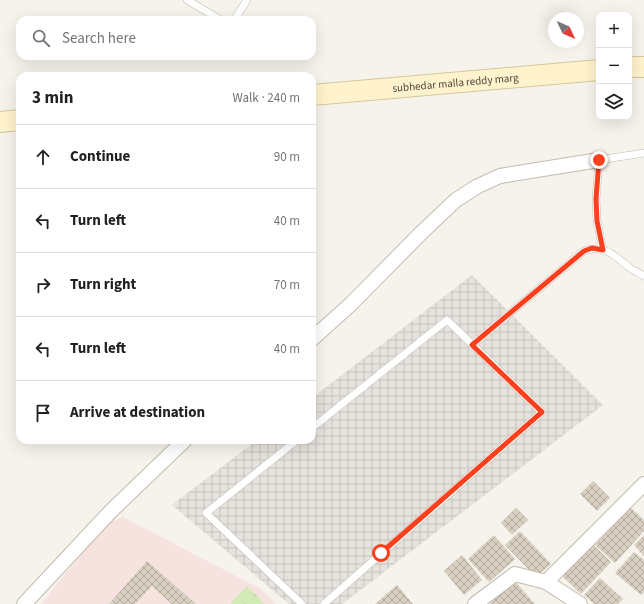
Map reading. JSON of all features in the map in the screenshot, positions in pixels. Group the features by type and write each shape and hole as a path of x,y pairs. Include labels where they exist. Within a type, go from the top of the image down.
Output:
{"main road":[{"path":"632,67 644,67"},
{"name":"subhedar malla reddy marg","path":"316,95 596,70"},
{"path":"0,122 16,120"}],"street":[{"path":"316,335 351,304 456,200 478,186 500,176 599,160"},
{"path":"24,604 111,511 181,444"},
{"path":"546,582 644,484"},
{"path":"475,604 515,574 546,582 580,604"}],"lane":[{"path":"187,0 214,16"},
{"path":"237,16 247,0"},
{"path":"603,250 597,221 596,199 599,160 644,152"},
{"path":"472,345 584,251 592,248 616,255 630,268 644,276"},
{"path":"316,425 447,320 542,412 324,604"},
{"path":"292,444 206,513 302,604"}],"shaded area":[{"path":"472,275 603,405 342,604 289,604 172,505 252,444 316,444 316,395"},
{"path":"123,517 261,589 276,604 41,604 106,524"}],"green space":[{"path":"247,586 265,604 230,604"}],"building":[{"path":"593,481 610,498 597,511 580,494"},
{"path":"630,507 644,520 644,531 615,563 595,545"},
{"path":"516,508 528,520 512,535 501,523"},
{"path":"520,531 551,564 536,577 505,545"},
{"path":"494,535 515,559 489,582 468,559"},
{"path":"644,535 644,556 634,545"},
{"path":"591,543 611,562 581,594 562,576"},
{"path":"634,552 644,560 644,592 641,595 615,573"},
{"path":"462,555 482,580 464,595 444,571"},
{"path":"147,561 195,603 172,604 152,586 135,604 109,604"},
{"path":"512,578 535,604 492,604 488,600"},
{"path":"600,578 623,599 618,604 594,604 584,595"},
{"path":"397,585 413,604 375,604"}],"route":[{"path":"381,553 542,412 472,345 584,251 592,248 603,250 597,221 596,199 599,160"}]}
